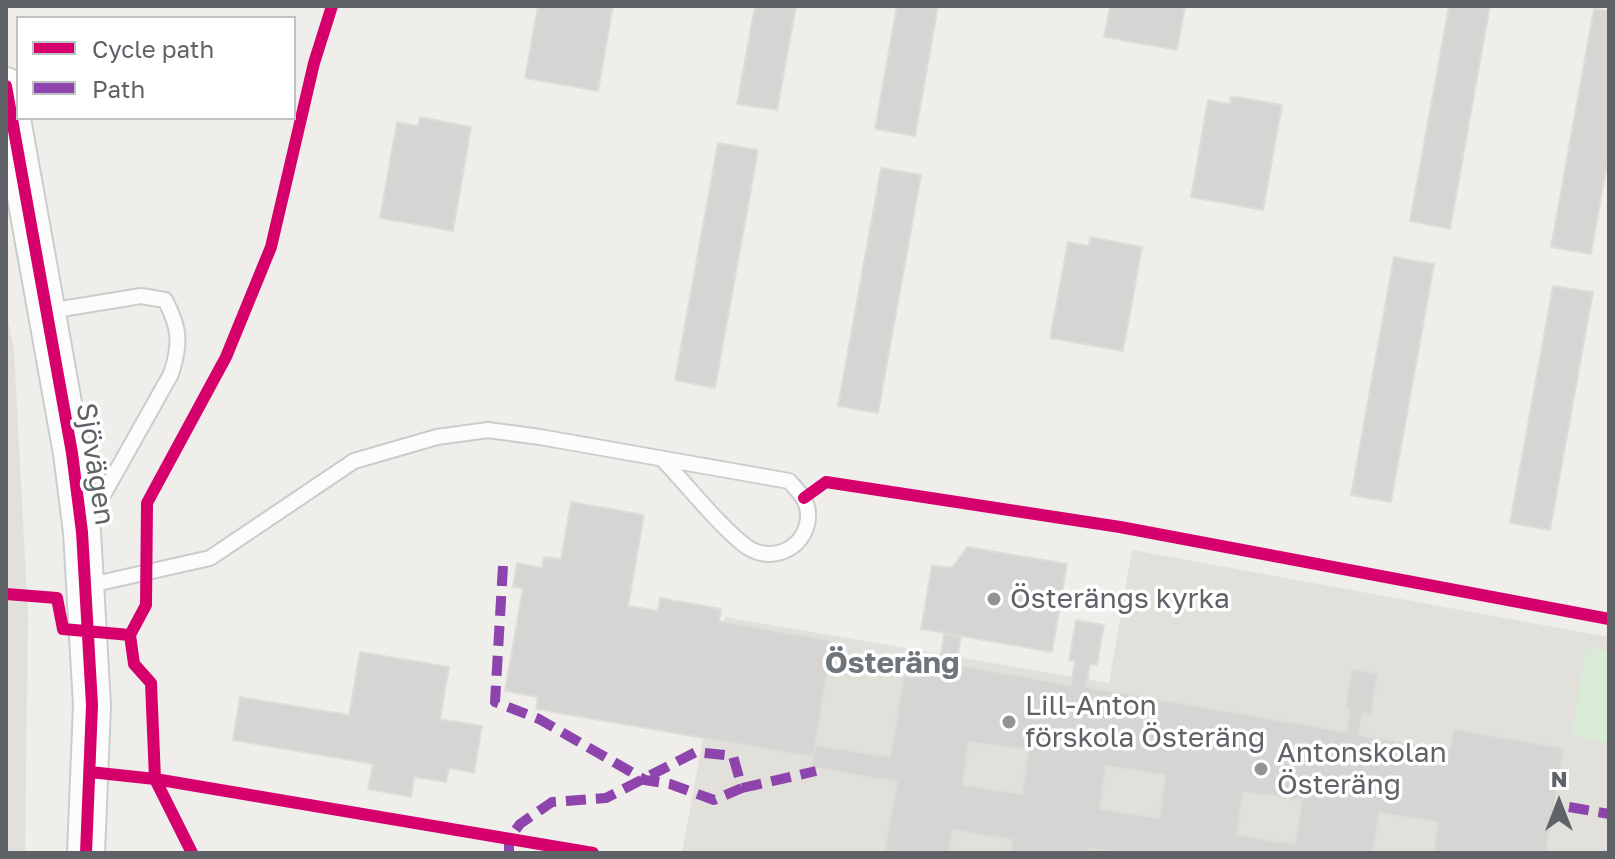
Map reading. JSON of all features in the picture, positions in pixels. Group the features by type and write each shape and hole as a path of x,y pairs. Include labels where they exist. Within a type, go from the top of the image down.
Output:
{"street":[{"name":"Sjövägen","path":"6,86 72,453 82,532 92,705 86,853"}],"lane":[{"path":"45,312 141,296 165,300 178,324 180,348 171,374 82,532"},
{"path":"86,587 210,558 251,534 354,461 437,437 488,430 789,481 804,498 808,513 805,529 789,551 776,555 747,547 664,461"}],"shaded area":[{"path":"6,311 14,350 28,616 25,853 6,853"},
{"path":"1132,550 1609,637 1609,853 682,853 725,617 1109,683"}],"green space":[{"path":"1586,648 1609,651 1609,743 1572,736"}],"building":[{"path":"538,6 613,6 598,91 525,78"},
{"path":"755,6 796,6 777,110 737,104"},
{"path":"897,6 938,6 915,136 875,129"},
{"path":"1110,6 1185,6 1177,50 1104,37"},
{"path":"1449,6 1490,6 1450,229 1410,221"},
{"path":"1594,9 1609,11 1609,154 1591,254 1551,247"},
{"path":"1231,96 1282,105 1263,210 1191,197 1208,100 1230,104"},
{"path":"420,117 471,127 453,231 380,218 397,122 418,126"},
{"path":"718,143 758,150 715,388 675,380"},
{"path":"881,168 921,175 878,413 838,406"},
{"path":"1090,237 1142,247 1123,351 1050,338 1068,242 1089,246"},
{"path":"1394,257 1434,264 1391,502 1351,495"},
{"path":"1553,286 1593,292 1550,530 1510,523"},
{"path":"571,502 644,515 628,606 658,611 660,598 721,609 719,621 833,641 813,757 536,709 538,697 505,691 523,588 513,587 517,563 542,568 544,557 561,559"},
{"name":"Österängs kyrka","path":"967,547 1067,564 1052,652 921,629 932,565 952,568"},
{"path":"1076,620 1104,625 1097,665 1090,664 1086,687 1346,732 1350,710 1345,709 1352,669 1378,674 1371,715 1362,713 1359,735 1450,750 1453,729 1564,748 1546,853 1433,853 1438,822 1379,813 1373,853 1116,853 1090,848 1089,853 1010,853 1012,840 953,830 949,853 904,853 885,850 897,782 811,767 815,745 890,757 904,675 915,677 918,658 1071,685 1075,661 1069,660","holes":["969,742 1028,750 1022,794 963,785","1106,766 1165,775 1159,818 1100,809","1243,792 1302,800 1295,844 1237,835"]},
{"path":"944,634 961,637 956,665 940,662"},
{"path":"360,652 449,667 440,719 482,726 474,773 449,768 446,782 414,777 411,797 368,789 373,764 233,740 240,697 349,715"}],"marked path":[{"path":"503,566 495,702 539,719 645,780 670,784 714,800 742,788 733,756 696,752 606,798 552,802 520,824 509,839 509,853"},
{"path":"742,788 816,771"},
{"path":"1569,807 1609,814"}],"cycle path":[{"path":"192,853 155,779 151,683 134,664 130,635 146,605 147,503 226,357 271,247 314,63 332,6"},
{"path":"6,86 72,453 82,532 92,705 86,853"},
{"path":"804,498 826,482 1120,527 1609,619"},
{"path":"6,594 57,598 63,629 130,635"},
{"path":"90,772 155,779 593,853"}],"place":[{"name":"Österängs kyrka","path":"994,599"},
{"name":"Lill-Anton förskola Österäng","path":"1009,722"},
{"name":"Antonskolan Österäng","path":"1261,769"}],"district":[{"name":"Österäng","path":"892,663"}]}
